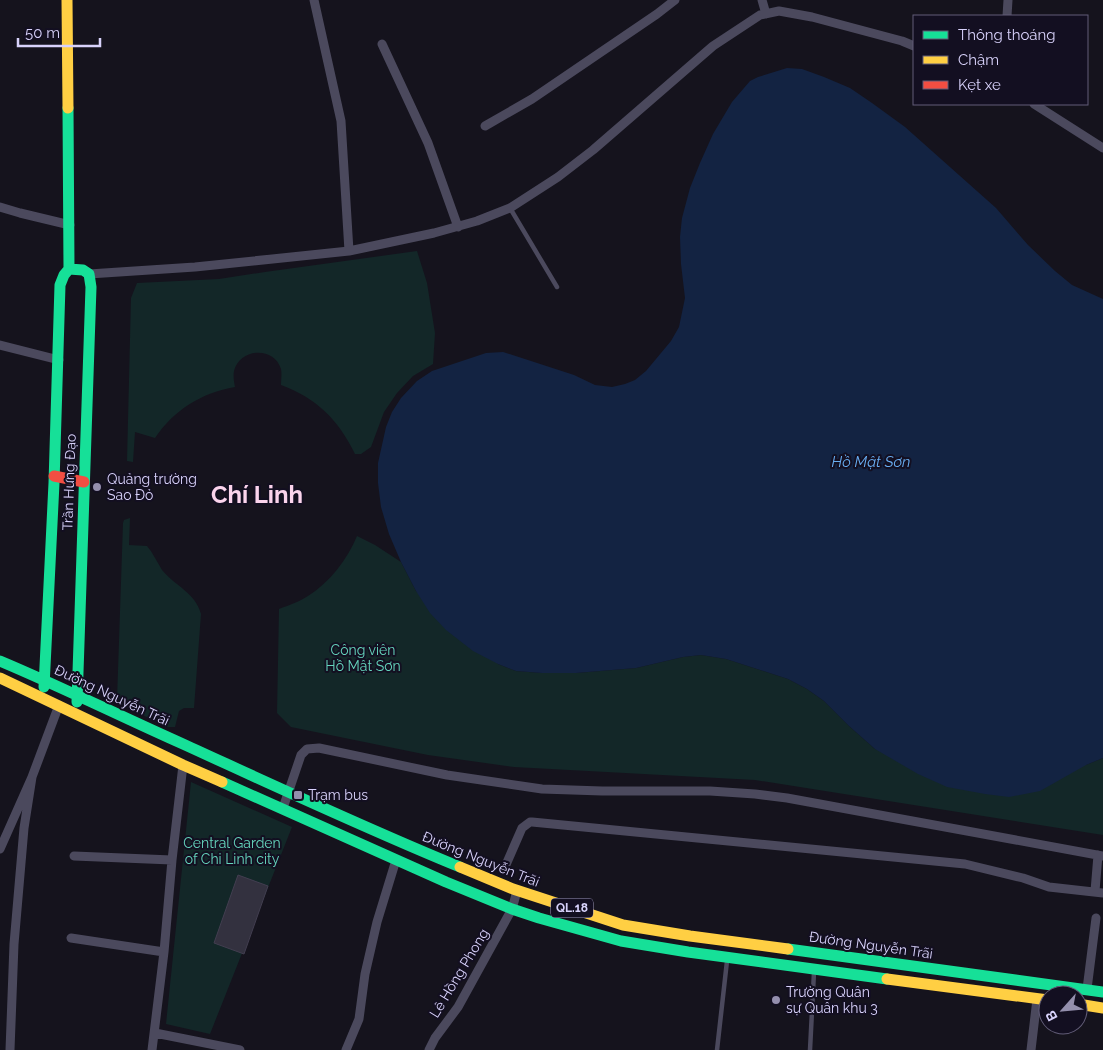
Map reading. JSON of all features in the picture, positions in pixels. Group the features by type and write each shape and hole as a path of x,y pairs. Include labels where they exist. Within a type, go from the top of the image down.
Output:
{"main road":[{"name":"Trần Hưng Đạo","path":"42,696 45,680 54,476 60,284 69,269 67,0"},
{"path":"69,269 83,270 89,274"},
{"name":"Trần Hưng Đạo","path":"75,712 78,696 91,287 89,274"},
{"path":"54,476 84,482"},
{"name":"Đường Nguyễn Trãi","path":"0,661 409,846 518,891 623,924 690,936 1050,985"},
{"name":"QL.18","path":"0,678 42,696 183,765 396,860 512,909 539,918 621,941 1038,999"},
{"name":"Đường Nguyễn Trãi","path":"1088,990 1103,992"},
{"path":"1088,1006 1103,1008"}],"street":[{"path":"314,0 341,121 349,251"},
{"path":"485,126 532,99 675,0"},
{"path":"762,0 766,14"},
{"path":"1007,15 1008,0"},
{"path":"89,274 195,267 349,251 458,227 510,208 558,177 593,150 713,46 760,15 778,11 812,17 913,46"},
{"path":"382,44 428,143 458,227"},
{"path":"1036,105 1103,148"},
{"path":"0,207 70,225"},
{"path":"0,344 59,360"},
{"path":"0,849 32,777 60,705"},
{"path":"283,808 301,755 307,749 319,748 447,775 542,789 710,791 779,797 1100,855 1099,892 1049,887 1024,878 965,864 530,822 522,828 505,867"},
{"path":"152,1050 183,765"},
{"path":"10,1050 14,944 24,828 32,777"},
{"path":"74,856 172,860"},
{"path":"346,1050 359,1019 365,974 377,922 396,860"},
{"name":"Lê Hồng Phong","path":"429,1050 435,1038 458,1007 512,909 518,891"},
{"path":"1088,985 1096,918"},
{"path":"71,938 164,952"},
{"path":"1031,1050 1038,1018"},
{"path":"155,1033 240,1050"}],"lane":[{"path":"510,208 556,286"},
{"path":"810,1050 816,953"},
{"path":"717,1050 728,957"}],"green space":[{"path":"417,251 427,283 435,333 433,364 413,376 397,393 384,412 371,447 361,454 355,454 341,430 325,411 305,396 281,385 281,369 272,356 265,353 257,353 250,354 237,363 234,371 235,387 200,398 189,404 162,428 155,438 135,432 133,462 127,461 131,298 137,283 219,279"},
{"path":"130,518 129,545 147,546 167,576 194,600 201,614 194,708 184,708 179,711 175,727 168,727 121,705 117,700 123,523 124,520"},
{"name":"Công viên Hồ Mật Sơn","path":"357,536 401,562 416,591 498,664 516,671 576,673 636,668 683,657 701,655 726,659 788,679 807,689 824,701 875,749 1086,765 1103,758 1103,835 755,780 514,767 428,755 291,727 277,713 279,609 305,598 324,584 343,562"},
{"name":"Central Garden of Chi Linh city","path":"191,782 292,827 210,1034 166,1024"}],"water":[{"name":"Hồ Mật Sơn","path":"787,68 802,69 850,88 905,127 996,208 1028,245 1055,271 1072,285 1103,299 1103,758 1086,765 1040,791 1009,797 947,787 918,774 875,749 824,701 807,689 788,679 726,659 701,655 683,657 636,668 576,673 516,671 498,664 473,651 446,630 430,613 416,591 389,534 381,507 378,483 378,463 386,427 392,412 401,398 417,381 432,371 486,353 503,352 574,375 595,385 612,387 625,384 635,380 646,371 671,341 679,327 685,298 681,264 680,237 682,218 690,188 713,134 732,102 750,81"}],"building":[{"path":"238,875 268,886 244,954 214,943"}],"traffic: fast":[{"path":"44,687 54,483 60,285 69,269 68,108"},
{"path":"69,269 83,270 89,274 91,287 77,702"},
{"path":"0,661 390,838 460,867"},
{"path":"222,782 446,882 539,918 621,941 887,979"},
{"path":"788,949 1103,992"}],"traffic: slow":[{"path":"67,0 68,108"},
{"path":"0,678 222,782"},
{"path":"460,867 513,889 623,925 788,949"},
{"path":"887,979 1038,999"},
{"path":"1088,1006 1103,1008"}],"traffic: jam":[{"path":"54,476 84,482"}],"place":[{"name":"Quảng trường Sao Đỏ","path":"97,487"},
{"name":"Trạm bus","path":"298,795"},
{"name":"Trường Quân sự Quân khu 3","path":"776,1000"}],"district":[{"name":"Chí Linh","path":"257,494"}]}
